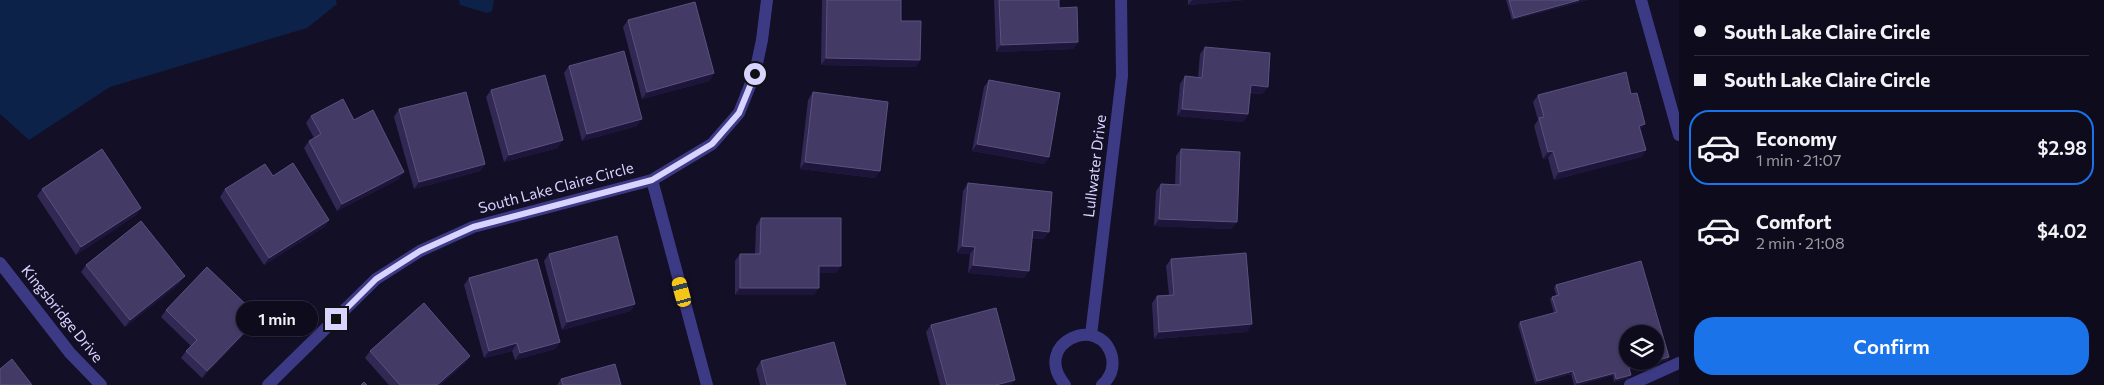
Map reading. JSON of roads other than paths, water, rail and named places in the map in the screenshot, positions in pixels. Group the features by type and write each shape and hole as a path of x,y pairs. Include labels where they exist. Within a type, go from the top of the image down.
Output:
{"street":[{"name":"South Lake Claire Circle","path":"268,385 376,279 420,251 473,227 652,180 712,144 739,113 755,74 767,0"},
{"name":"Lullwater Drive","path":"1092,335 1122,76 1121,0"},
{"path":"1642,0 1679,135"},
{"path":"652,180 706,385"},
{"name":"Kingsbridge Drive","path":"0,264 70,353 100,385"},
{"path":"1066,385 1059,377 1055,366 1056,355 1061,345 1070,338 1081,334 1092,335 1102,341 1109,349 1112,371 1102,385"},
{"path":"1630,385 1679,363"}],"water":[{"path":"0,0 336,0 337,4 307,28 110,87 29,140 0,114"},
{"path":"459,0 494,0 492,11 487,13 460,5"}]}
